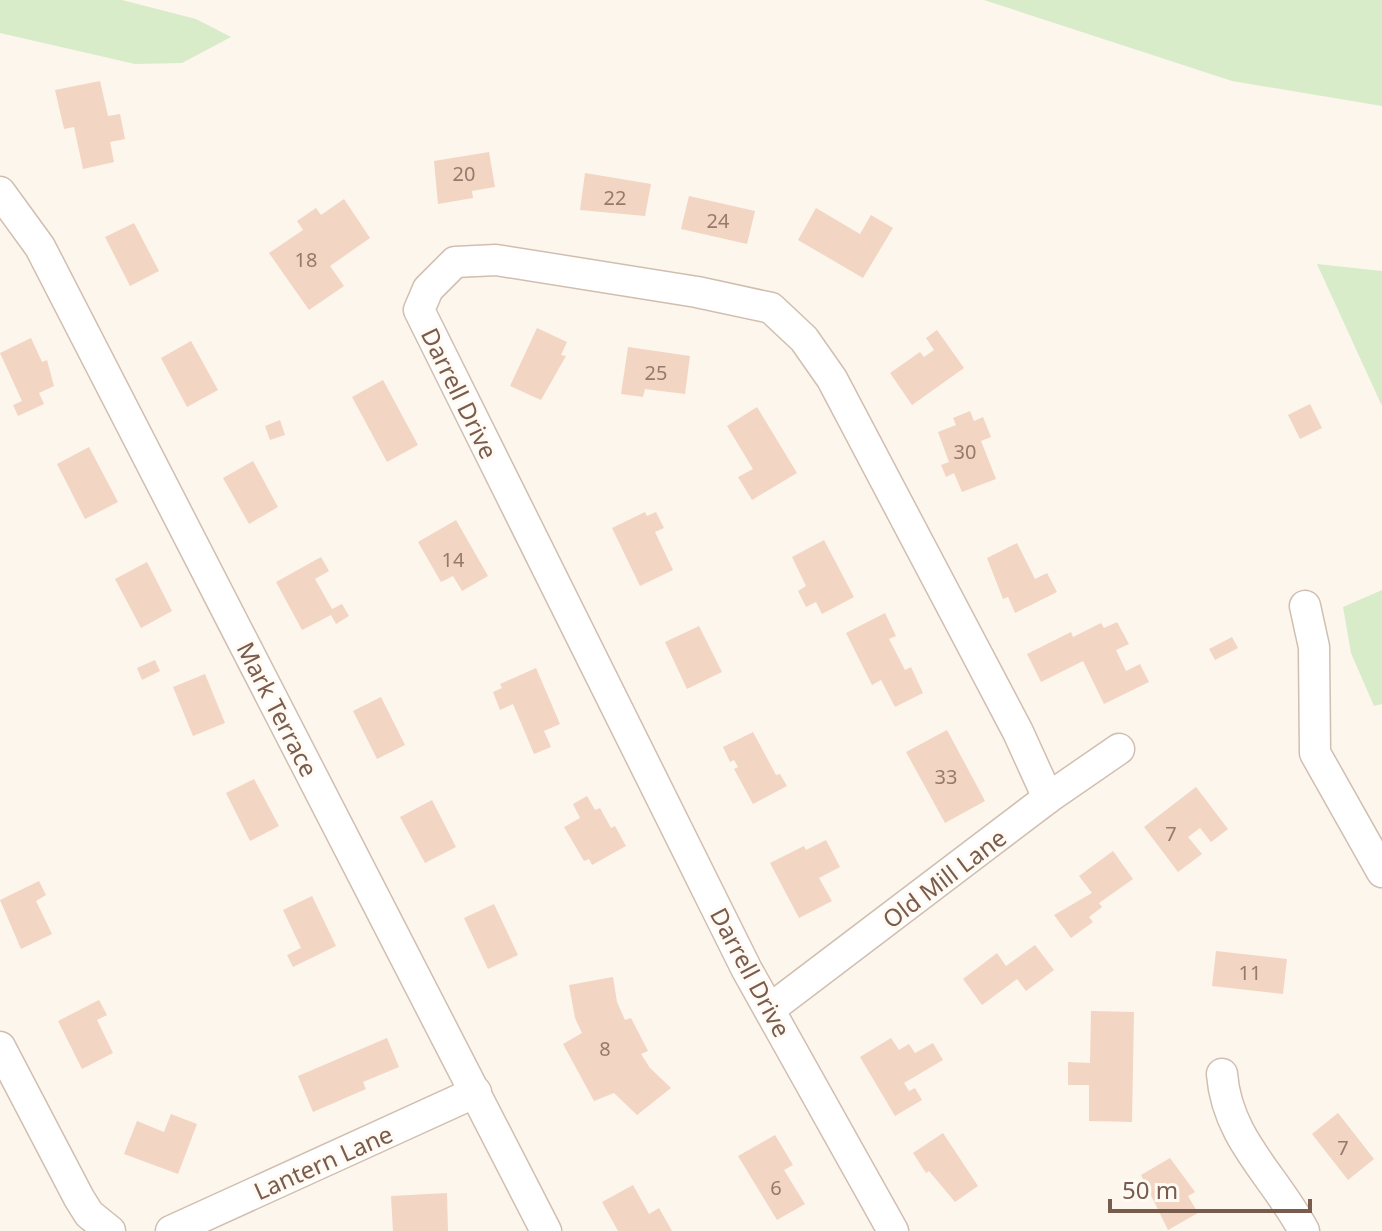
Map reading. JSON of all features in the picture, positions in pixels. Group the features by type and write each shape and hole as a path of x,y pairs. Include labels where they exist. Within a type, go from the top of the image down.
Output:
{"street":[{"name":"Mark Terrace","path":"0,192 40,247 546,1231"},
{"name":"Darrell Drive","path":"893,1231 711,899 419,310 428,289 455,262 496,260 697,292 771,308 804,339 832,379 1018,732 1048,798"},
{"path":"1305,606 1314,647 1315,753 1382,872"},
{"name":"Old Mill Lane","path":"770,1009 1048,798 1119,749"},
{"path":"0,1047 79,1198 89,1214 110,1231"},
{"path":"1222,1074 1228,1111 1238,1133 1304,1231"},
{"name":"Lantern Lane","path":"171,1231 476,1092"}],"green space":[{"path":"0,0 122,0 196,19 231,37 182,63 135,64 0,33"},
{"path":"984,0 1382,0 1382,106 1232,81"},
{"path":"1317,264 1382,271 1382,406"},
{"path":"1382,590 1382,704 1374,706 1351,653 1343,607"}],"building":[{"path":"100,81 108,116 120,114 125,139 110,142 114,162 83,169 74,127 64,129 55,90"},
{"path":"489,152 495,187 472,191 473,198 438,204 434,161"},
{"path":"585,173 651,184 645,216 580,210"},
{"path":"689,196 755,211 747,244 681,229"},
{"path":"344,199 370,238 330,266 344,286 309,310 269,253 303,230 297,221 316,208 321,215"},
{"path":"816,208 860,234 871,215 893,228 863,278 798,240"},
{"path":"134,223 159,271 130,286 105,237"},
{"path":"537,328 567,342 561,355 566,356 541,400 510,386"},
{"path":"937,330 964,368 912,405 890,373 920,352 924,357 934,350 926,338"},
{"path":"31,338 42,362 47,360 54,386 39,393 44,404 18,416 13,405 22,401 0,353"},
{"path":"191,341 218,390 187,407 161,358"},
{"path":"628,347 690,356 685,394 645,389 643,397 621,394"},
{"path":"383,380 418,445 387,462 352,397"},
{"path":"1310,404 1322,428 1300,439 1288,415"},
{"path":"757,407 797,473 752,500 738,477 753,469 727,426"},
{"path":"970,411 974,421 983,417 991,437 981,441 996,479 962,492 954,473 946,477 941,465 949,462 938,432 956,425 953,418"},
{"path":"280,420 285,435 270,440 265,426"},
{"path":"89,447 118,502 85,519 57,464"},
{"path":"253,461 278,507 249,524 223,478"},
{"path":"645,512 647,516 656,512 664,528 655,532 673,570 640,586 612,528"},
{"path":"456,520 488,576 462,591 453,576 441,582 418,542"},
{"path":"824,540 854,597 822,614 816,602 806,607 798,591 806,586 792,557"},
{"path":"1017,543 1035,579 1047,573 1057,592 1015,613 1008,597 1003,599 987,558"},
{"path":"321,557 329,571 315,579 332,609 342,604 349,616 336,624 331,615 302,630 276,582"},
{"path":"147,562 172,611 141,628 115,579"},
{"path":"885,613 896,636 889,639 905,670 911,667 923,693 895,707 881,680 872,685 846,633"},
{"path":"1117,622 1129,644 1116,650 1126,671 1140,664 1149,682 1104,704 1083,661 1041,682 1027,654 1071,632 1073,637 1101,623 1104,628"},
{"path":"699,626 722,672 687,689 665,642"},
{"path":"1232,637 1238,648 1215,660 1209,649"},
{"path":"155,660 160,671 142,680 137,668"},
{"path":"536,668 560,724 544,731 551,747 534,754 513,704 500,710 493,692 502,688 500,684"},
{"path":"205,674 225,723 193,736 173,687"},
{"path":"381,697 405,745 377,759 353,711"},
{"path":"947,730 985,801 945,823 906,752"},
{"path":"753,732 776,775 780,774 787,786 753,804 734,769 738,767 734,760 730,762 723,747"},
{"path":"254,779 279,826 250,841 226,793"},
{"path":"1196,787 1228,829 1211,842 1200,828 1188,837 1202,854 1178,872 1144,827"},
{"path":"587,796 595,810 600,808 611,828 615,826 626,846 592,865 589,859 584,861 564,827 580,818 573,804"},
{"path":"432,800 456,847 425,863 400,817"},
{"path":"826,840 840,867 819,878 832,901 799,918 770,863 804,846 806,850"},
{"path":"1113,851 1133,879 1099,903 1102,907 1089,917 1093,922 1071,938 1054,915 1092,893 1079,876"},
{"path":"39,881 46,895 36,901 52,934 21,949 0,900"},
{"path":"312,896 336,946 293,967 287,955 301,948 283,910"},
{"path":"494,904 518,955 488,969 464,918"},
{"path":"1035,945 1054,970 1026,991 1017,979 982,1005 963,979 997,953 1006,966"},
{"path":"1216,951 1287,959 1283,994 1212,986"},
{"path":"613,977 617,1002 625,1020 631,1018 648,1051 641,1054 650,1068 671,1088 637,1115 614,1093 594,1101 563,1044 582,1033 575,1018 569,985"},
{"path":"99,1000 107,1015 97,1020 113,1053 82,1069 58,1021"},
{"path":"1091,1011 1134,1012 1132,1122 1089,1121 1089,1085 1068,1085 1068,1062 1090,1063"},
{"path":"387,1038 399,1067 363,1082 366,1089 313,1112 298,1076"},
{"path":"891,1038 899,1050 909,1044 915,1053 933,1043 943,1060 904,1083 909,1091 915,1088 922,1100 895,1116 860,1057"},
{"path":"1338,1113 1374,1159 1348,1180 1312,1134"},
{"path":"171,1114 197,1124 178,1174 124,1154 137,1121 164,1132"},
{"path":"943,1133 978,1186 955,1202 929,1171 926,1173 913,1153"},
{"path":"775,1135 793,1165 784,1170 805,1204 777,1220 738,1156"},
{"path":"1170,1158 1195,1192 1188,1196 1198,1213 1168,1230 1141,1175"},
{"path":"633,1185 649,1214 659,1208 672,1231 618,1231 602,1202"},
{"path":"447,1193 448,1231 393,1231 391,1196"}]}
